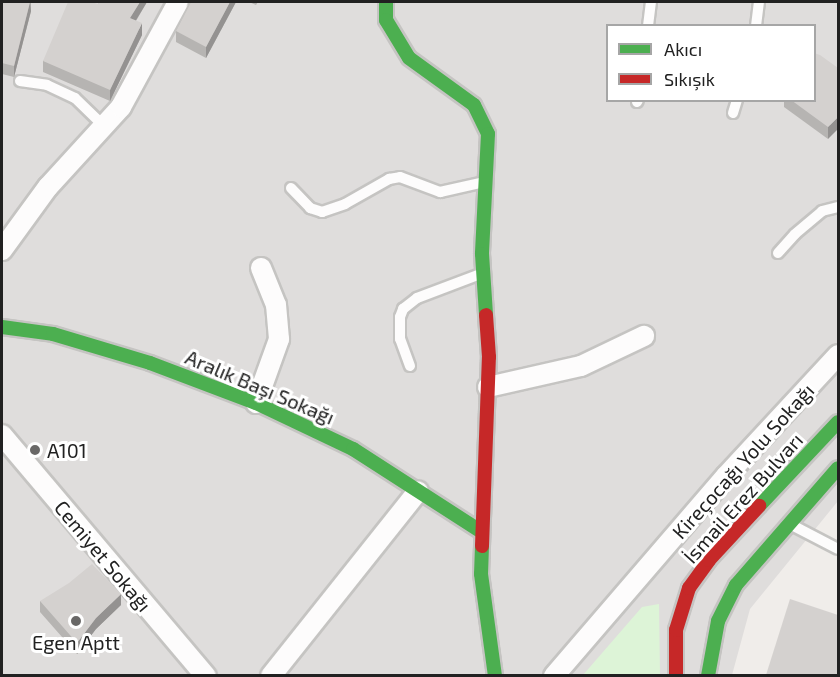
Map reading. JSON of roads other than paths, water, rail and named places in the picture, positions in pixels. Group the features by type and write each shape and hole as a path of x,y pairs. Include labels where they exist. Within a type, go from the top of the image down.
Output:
{"street":[{"path":"2,250 48,187 121,107 178,2"},
{"path":"386,2 386,20 409,58 474,105 488,134 482,254 489,357 481,574 495,675"},
{"path":"256,403 279,339 276,306 261,268"},
{"name":"Aralık Başı Sokağı","path":"2,327 53,334 129,356 256,403 353,449 482,532"},
{"path":"488,387 581,366 644,336"},
{"name":"Kireçocağı Yolu Sokağı","path":"554,675 726,476 838,355"},
{"name":"İsmail Erez Bulvarı","path":"675,675 676,630 689,588 709,560 838,422"},
{"name":"Cemiyet Sokağı","path":"2,435 206,675"},
{"path":"708,675 718,621 727,602 750,566 838,468"},
{"path":"271,675 418,491"}],"lane":[{"path":"648,24 651,2"},
{"path":"756,24 759,2"},
{"path":"20,81 47,85 75,98 104,126"},
{"path":"733,113 736,102"},
{"path":"291,189 310,208 322,212 345,204 389,179 400,177 440,192 487,181"},
{"path":"778,253 795,234 822,211 838,207"},
{"path":"410,366 400,339 400,317 403,309 417,298 483,273"},
{"path":"788,523 838,549"}],"place":[{"name":"A101","path":"35,450"},
{"name":"Egen Aptt","path":"76,621"}]}
